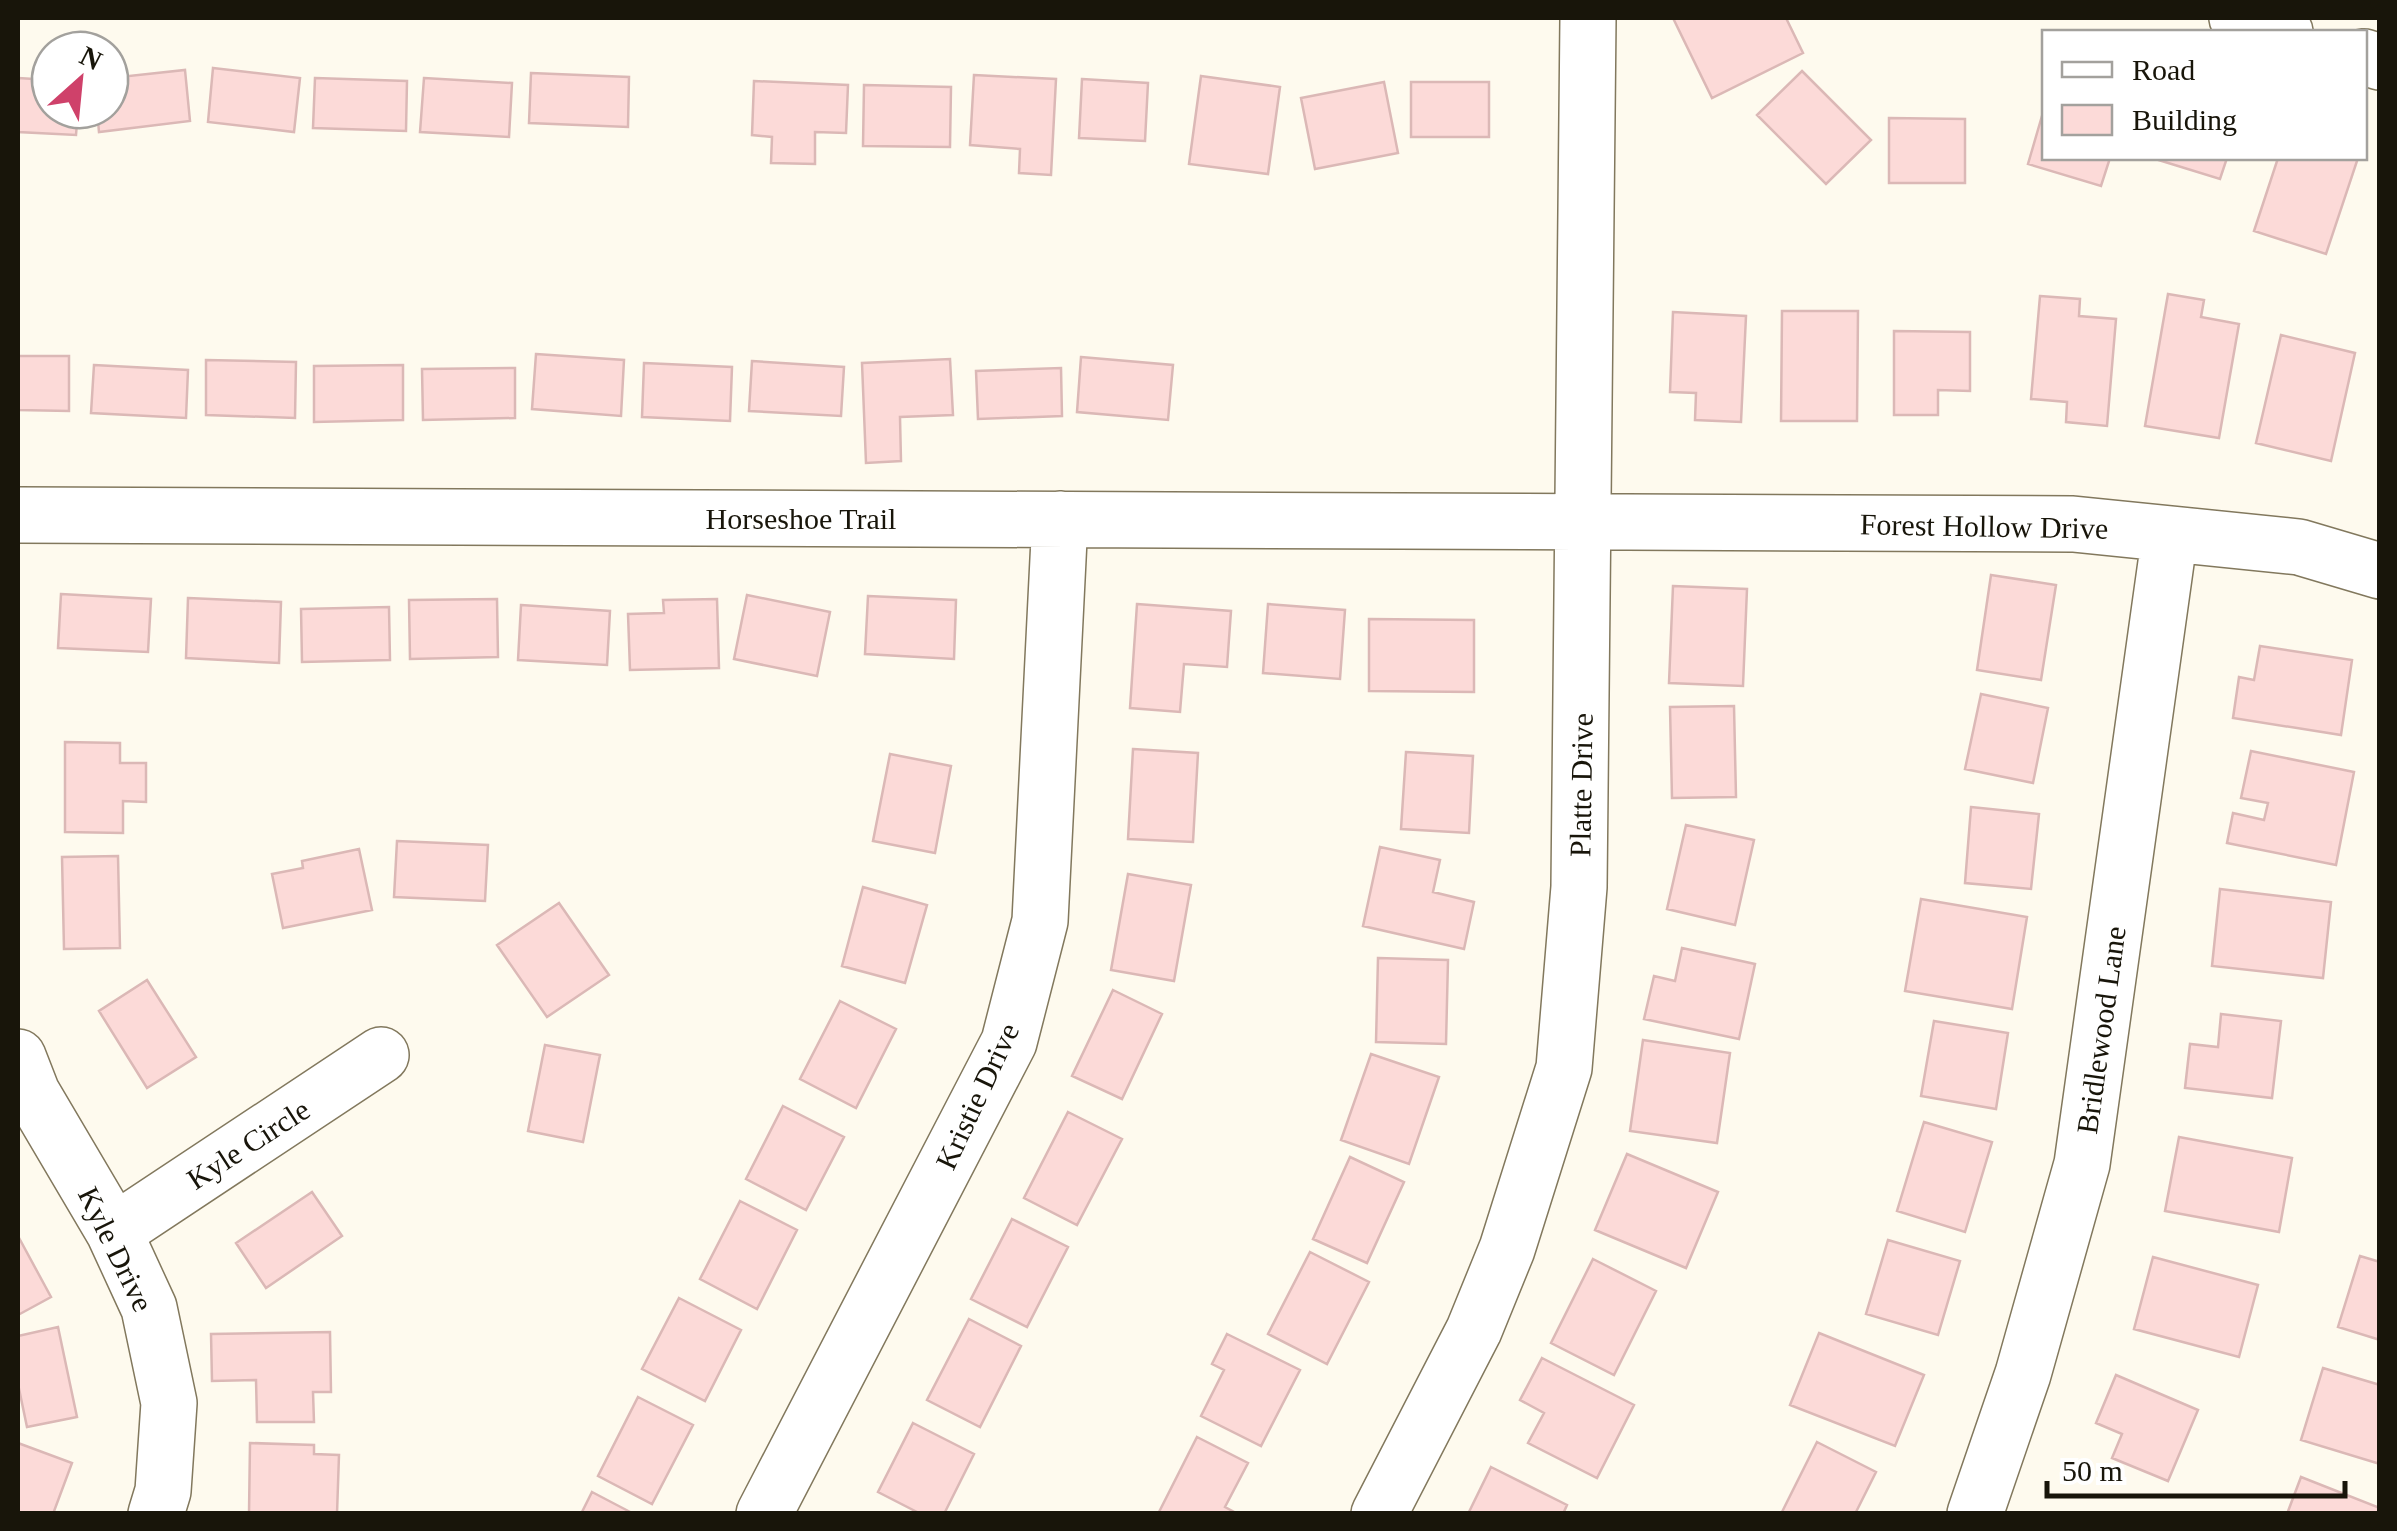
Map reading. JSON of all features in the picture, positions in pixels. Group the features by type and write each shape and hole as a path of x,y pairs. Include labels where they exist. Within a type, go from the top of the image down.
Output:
{"street":[{"name":"Platte Drive","path":"1378,1514 1474,1330 1507,1248 1564,1068 1579,887 1588,18"},
{"path":"2236,18 2278,30"},
{"name":"Horseshoe Trail","path":"18,515 1585,522"},
{"name":"Kristie Drive","path":"764,1514 1008,1042 1040,921 1060,519"},
{"name":"Forest Hollow Drive","path":"1585,522 2073,524 2299,546 2380,571"},
{"name":"Bridlewood Lane","path":"1976,1514 2023,1374 2082,1164 2170,534"},
{"name":"Kyle Drive","path":"18,1056 32,1093 114,1232 149,1308 169,1404 163,1491 156,1514"},
{"name":"Kyle Circle","path":"114,1232 381,1056"}],"building":[{"path":"1673,18 1786,18 1803,53 1712,98"},
{"path":"213,68 300,78 294,132 208,122"},
{"path":"185,70 190,121 130,128 130,76"},
{"path":"1802,71 1871,140 1826,184 1757,115"},
{"path":"531,73 629,77 628,127 529,123"},
{"path":"974,75 1056,79 1051,175 1019,173 1020,149 970,145"},
{"path":"1201,76 1280,87 1268,174 1189,164"},
{"path":"18,78 30,79 30,130 76,130 76,135 18,132"},
{"path":"315,78 407,81 406,131 313,128"},
{"path":"424,78 512,83 509,137 420,132"},
{"path":"1082,79 1148,83 1145,141 1079,138"},
{"path":"754,81 848,85 846,133 815,132 815,164 771,163 772,137 752,135"},
{"path":"1384,82 1398,153 1315,169 1301,98"},
{"path":"1411,82 1489,82 1489,137 1411,137"},
{"path":"864,85 951,87 950,147 863,146"},
{"path":"2042,116 2042,160 2109,160 2101,186 2028,164"},
{"path":"1889,118 1965,119 1965,183 1889,183"},
{"path":"2158,160 2226,160 2220,179"},
{"path":"2277,160 2357,160 2326,254 2254,231"},
{"path":"2168,294 2204,300 2201,317 2239,324 2219,438 2145,426"},
{"path":"2040,296 2080,299 2079,316 2116,319 2107,426 2066,422 2067,402 2031,399"},
{"path":"1782,311 1858,311 1857,421 1781,421"},
{"path":"1673,312 1746,316 1741,422 1695,420 1696,393 1670,392"},
{"path":"1894,331 1970,332 1970,391 1938,390 1938,415 1894,415"},
{"path":"2281,335 2355,353 2331,461 2256,443"},
{"path":"536,354 624,360 621,416 532,409"},
{"path":"18,356 69,356 69,411 18,410"},
{"path":"1081,357 1173,365 1168,420 1077,412"},
{"path":"950,359 953,415 900,417 901,461 866,463 862,363"},
{"path":"206,360 296,362 295,418 206,415"},
{"path":"752,361 844,367 841,416 749,411"},
{"path":"644,363 732,367 730,421 642,417"},
{"path":"94,365 188,370 186,418 91,413"},
{"path":"403,365 403,420 314,422 314,366"},
{"path":"515,368 515,418 423,420 422,369"},
{"path":"1061,368 1062,416 978,419 976,371"},
{"path":"1991,575 2056,585 2041,680 1977,670"},
{"path":"1673,586 1747,589 1743,686 1669,683"},
{"path":"61,594 151,599 148,652 58,648"},
{"path":"747,595 830,612 817,676 734,659"},
{"path":"868,596 956,600 954,659 865,654"},
{"path":"188,598 281,602 279,663 186,658"},
{"path":"497,599 498,657 410,659 409,600"},
{"path":"717,599 719,668 630,670 628,614 664,613 663,600"},
{"path":"1137,604 1231,611 1227,667 1184,664 1180,712 1130,708"},
{"path":"1268,604 1345,610 1340,679 1263,673"},
{"path":"521,605 610,611 607,665 518,660"},
{"path":"389,607 390,660 302,662 301,609"},
{"path":"1369,619 1474,620 1474,692 1369,691"},
{"path":"2260,646 2352,660 2341,735 2233,718 2239,677 2254,680"},
{"path":"1981,694 2048,708 2033,783 1965,769"},
{"path":"1734,706 1736,797 1672,798 1670,707"},
{"path":"65,742 120,743 120,763 146,763 146,802 123,801 123,833 65,832"},
{"path":"1133,749 1198,753 1193,842 1128,839"},
{"path":"2251,751 2354,772 2336,865 2227,843 2233,813 2264,820 2268,803 2241,798"},
{"path":"1406,752 1473,756 1469,833 1401,829"},
{"path":"890,754 951,766 935,853 873,841"},
{"path":"1971,807 2039,814 2031,889 1965,883"},
{"path":"1686,825 1754,840 1735,925 1667,909"},
{"path":"397,841 488,845 485,901 394,897"},
{"path":"1380,847 1440,860 1433,892 1474,902 1464,949 1363,926"},
{"path":"359,849 372,910 283,928 272,874 303,868 302,861"},
{"path":"118,856 120,948 64,949 62,857"},
{"path":"1128,874 1191,885 1174,981 1111,970"},
{"path":"863,887 927,905 905,983 842,966"},
{"path":"2220,889 2331,902 2323,978 2212,966"},
{"path":"1921,899 2027,917 2012,1009 1905,991"},
{"path":"559,903 609,975 547,1017 497,945"},
{"path":"1682,948 1755,964 1739,1039 1644,1019 1654,976 1675,981"},
{"path":"1378,958 1448,960 1446,1044 1376,1042"},
{"path":"147,980 196,1057 147,1088 99,1011"},
{"path":"1113,990 1162,1014 1122,1099 1072,1076"},
{"path":"840,1001 896,1029 856,1108 800,1079"},
{"path":"2221,1014 2281,1021 2272,1098 2185,1088 2190,1044 2218,1047"},
{"path":"1934,1021 2008,1033 1996,1109 1921,1096"},
{"path":"1643,1040 1730,1053 1717,1143 1630,1131"},
{"path":"545,1045 600,1055 583,1142 528,1131"},
{"path":"1371,1054 1439,1077 1409,1164 1341,1140"},
{"path":"783,1106 844,1137 806,1210 746,1179"},
{"path":"1068,1112 1122,1139 1077,1225 1024,1198"},
{"path":"1924,1122 1992,1142 1965,1232 1897,1211"},
{"path":"2179,1137 2292,1158 2279,1232 2165,1211"},
{"path":"1627,1154 1718,1192 1686,1268 1595,1230"},
{"path":"1350,1157 1404,1182 1367,1263 1313,1239"},
{"path":"312,1192 342,1236 266,1288 236,1243"},
{"path":"740,1201 797,1230 757,1309 700,1279"},
{"path":"1012,1219 1068,1247 1027,1327 971,1299"},
{"path":"18,1236 51,1297 18,1315"},
{"path":"1888,1240 1960,1261 1938,1335 1866,1314"},
{"path":"1310,1252 1369,1282 1327,1364 1268,1334"},
{"path":"2360,1256 2380,1262 2380,1340 2338,1327"},
{"path":"2153,1257 2258,1285 2239,1357 2134,1329"},
{"path":"1593,1259 1656,1291 1614,1375 1551,1343"},
{"path":"679,1298 741,1330 705,1401 642,1369"},
{"path":"969,1319 1021,1346 980,1427 927,1400"},
{"path":"58,1327 77,1417 27,1427 18,1384 18,1336"},
{"path":"330,1332 331,1392 313,1392 314,1422 257,1422 256,1380 212,1381 211,1334"},
{"path":"1819,1333 1924,1375 1895,1446 1790,1405"},
{"path":"1227,1334 1300,1370 1261,1446 1201,1416 1224,1370 1212,1364"},
{"path":"1542,1358 1634,1405 1597,1478 1528,1443 1544,1413 1520,1400"},
{"path":"2323,1368 2380,1385 2380,1464 2301,1440"},
{"path":"2116,1375 2198,1410 2168,1481 2112,1458 2122,1434 2096,1423"},
{"path":"638,1397 693,1425 652,1504 598,1476"},
{"path":"913,1423 974,1454 944,1514 921,1514 878,1492"},
{"path":"1197,1437 1248,1463 1225,1507 1238,1514 1158,1514"},
{"path":"1817,1442 1876,1472 1855,1514 1781,1514"},
{"path":"18,1443 72,1463 53,1514 18,1514"},
{"path":"250,1443 314,1445 314,1454 339,1455 337,1514 249,1514"},
{"path":"1491,1467 1567,1505 1563,1514 1468,1514"},
{"path":"2301,1477 2380,1508 2380,1514 2287,1514"},
{"path":"592,1492 634,1514 581,1514"}]}
